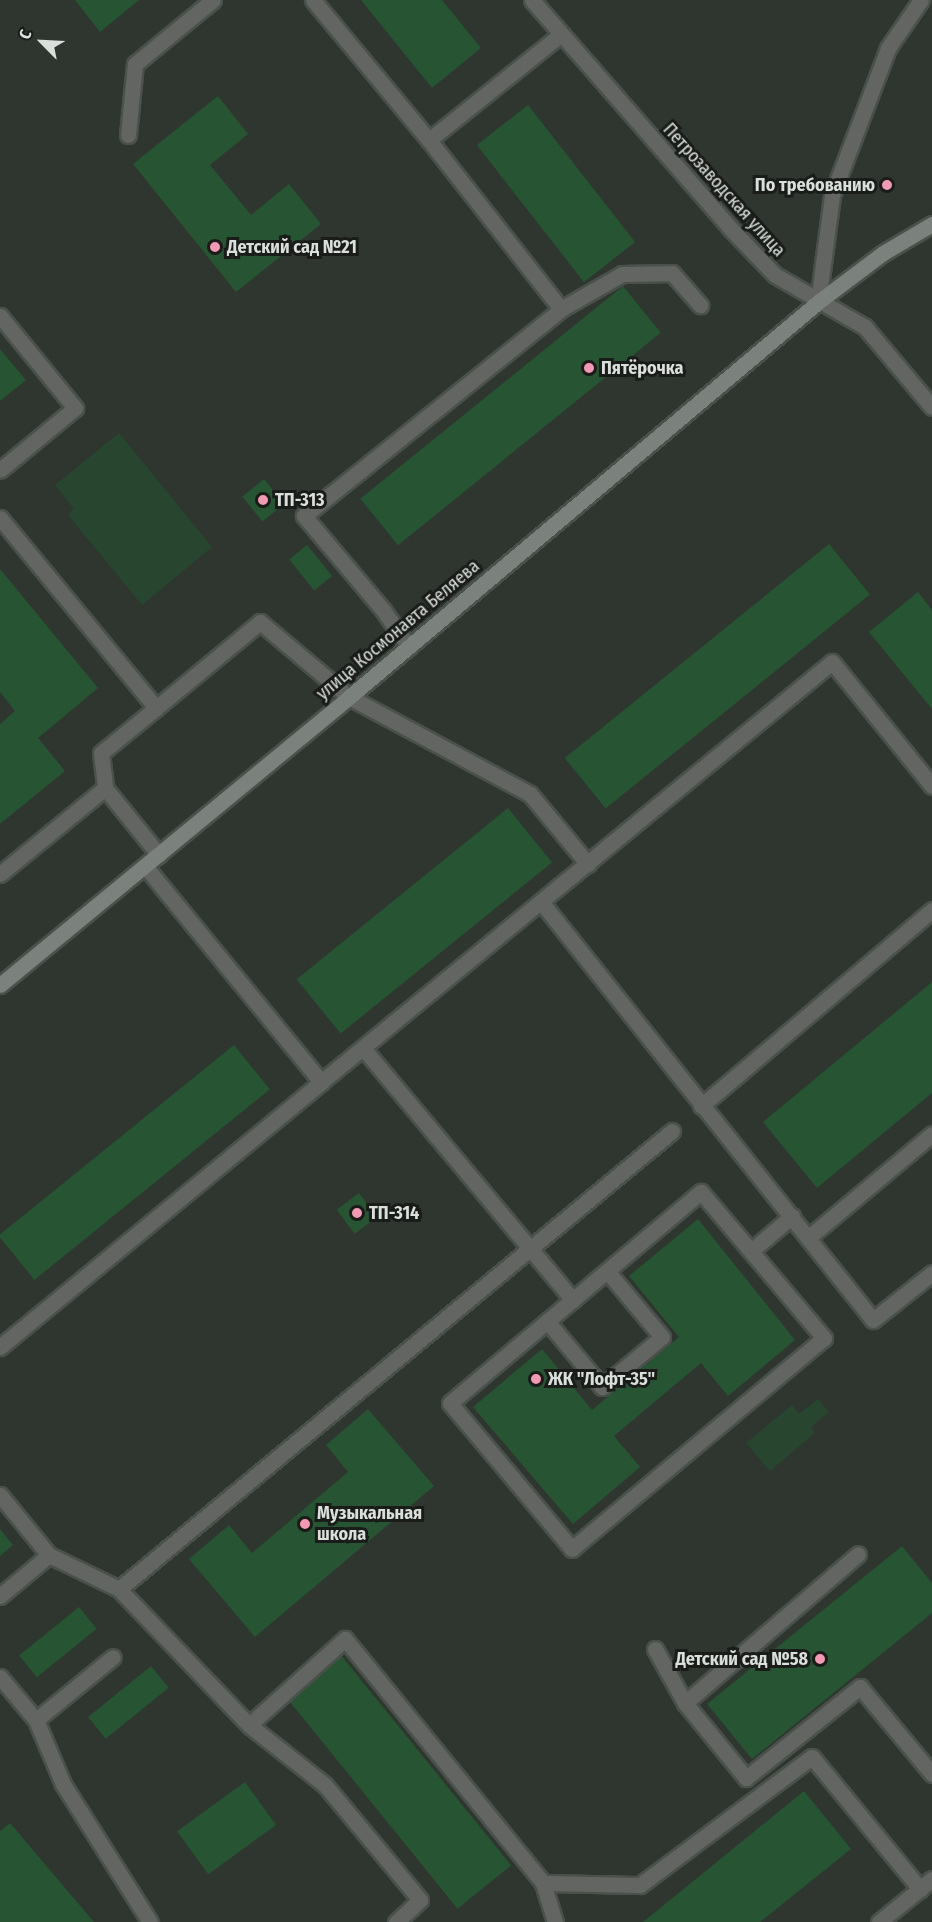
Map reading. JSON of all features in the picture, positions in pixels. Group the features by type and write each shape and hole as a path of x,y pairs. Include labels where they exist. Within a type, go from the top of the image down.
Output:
{"street":[{"path":"128,135 135,64 213,0"},
{"path":"313,0 429,140 561,309"},
{"name":"Петрозаводская улица","path":"532,0 560,35 775,275 818,302 865,327 932,407"},
{"path":"818,302 832,195 888,48 921,0"},
{"path":"429,140 560,35"},
{"name":"улица Космонавта Беляева","path":"0,986 350,696 818,302 883,253 932,224"},
{"path":"409,646 383,610 304,516 561,309 621,274 672,273 700,305"},
{"path":"0,316 75,408 0,470"},
{"path":"0,518 156,708"},
{"path":"159,855 105,788 101,753 260,622 350,696 530,794 588,864"},
{"path":"0,1347 832,662 932,786"},
{"path":"0,874 105,788"},
{"path":"145,866 321,1082"},
{"path":"542,903 873,1320 932,1273"},
{"path":"701,1106 931,913"},
{"path":"363,1048 573,1299"},
{"path":"119,1589 672,1131"},
{"path":"809,1237 932,1134"},
{"path":"701,1192 751,1251 824,1338 572,1549 450,1403 701,1192"},
{"path":"751,1251 792,1216"},
{"path":"547,1321 602,1386 653,1344 662,1336 607,1271"},
{"path":"0,1495 49,1555 119,1589 249,1725 324,1785 420,1900 396,1922"},
{"path":"685,1703 858,1554"},
{"path":"0,1596 49,1555"},
{"path":"249,1725 345,1639 543,1883 555,1922"},
{"path":"655,1649 685,1703 746,1778 860,1687 932,1774"},
{"path":"36,1720 113,1657"},
{"path":"0,1677 36,1720 63,1784 150,1922"},
{"path":"543,1883 640,1885 812,1757 920,1889"},
{"path":"879,1922 932,1879"}],"green space":[{"path":"119,433 212,547 142,605 68,515 74,509 55,485"},
{"path":"818,1399 829,1412 811,1427 815,1433 770,1471 746,1443 792,1405 799,1414"}],"building":[{"path":"75,0 139,0 100,32"},
{"path":"361,0 442,0 481,48 432,88"},
{"path":"218,96 248,134 210,165 251,215 289,184 321,224 236,292 133,164"},
{"path":"528,105 635,242 584,282 477,145"},
{"path":"623,286 661,333 398,545 360,499"},
{"path":"0,349 26,380 0,401"},
{"name":"ТП-313","path":"264,479 284,504 262,521 242,497"},
{"path":"829,544 870,595 606,808 565,758"},
{"path":"307,545 332,576 314,591 289,559"},
{"path":"0,569 98,688 38,738 65,771 0,824 0,724 15,711 0,692"},
{"path":"918,592 932,610 932,709 869,632"},
{"path":"508,808 552,862 341,1034 297,979"},
{"path":"932,982 932,1093 817,1188 763,1122"},
{"path":"234,1045 270,1089 34,1280 0,1238 0,1234"},
{"name":"ТП-314","path":"359,1193 377,1217 355,1234 337,1210"},
{"name":"ЖК \"Лофт-35\"","path":"698,1219 795,1340 728,1396 701,1363 614,1436 640,1467 573,1524 473,1407 542,1349 592,1410 679,1337 629,1276"},
{"path":"368,1409 434,1486 255,1637 189,1559 229,1525 252,1553 348,1472 326,1445"},
{"path":"0,1529 13,1545 0,1556"},
{"name":"Детский сад №58","path":"902,1546 932,1583 932,1613 752,1759 707,1704"},
{"path":"79,1607 97,1629 37,1677 19,1655"},
{"path":"340,1654 511,1865 458,1909 286,1697"},
{"path":"151,1666 169,1688 106,1739 88,1717"},
{"path":"245,1782 276,1825 208,1874 177,1831"},
{"path":"804,1791 851,1849 760,1922 643,1922"},
{"path":"10,1823 94,1922 0,1922 0,1831"}],"place":[{"name":"По требованию","path":"887,185"},
{"name":"Детский сад №21","path":"215,247"},
{"name":"Пятёрочка","path":"589,368"},
{"name":"ТП-313","path":"263,500"},
{"name":"ТП-314","path":"357,1213"},
{"name":"ЖК \"Лофт-35\"","path":"536,1379"},
{"name":"Музыкальная школа","path":"305,1524"},
{"name":"Детский сад №58","path":"820,1659"}]}
